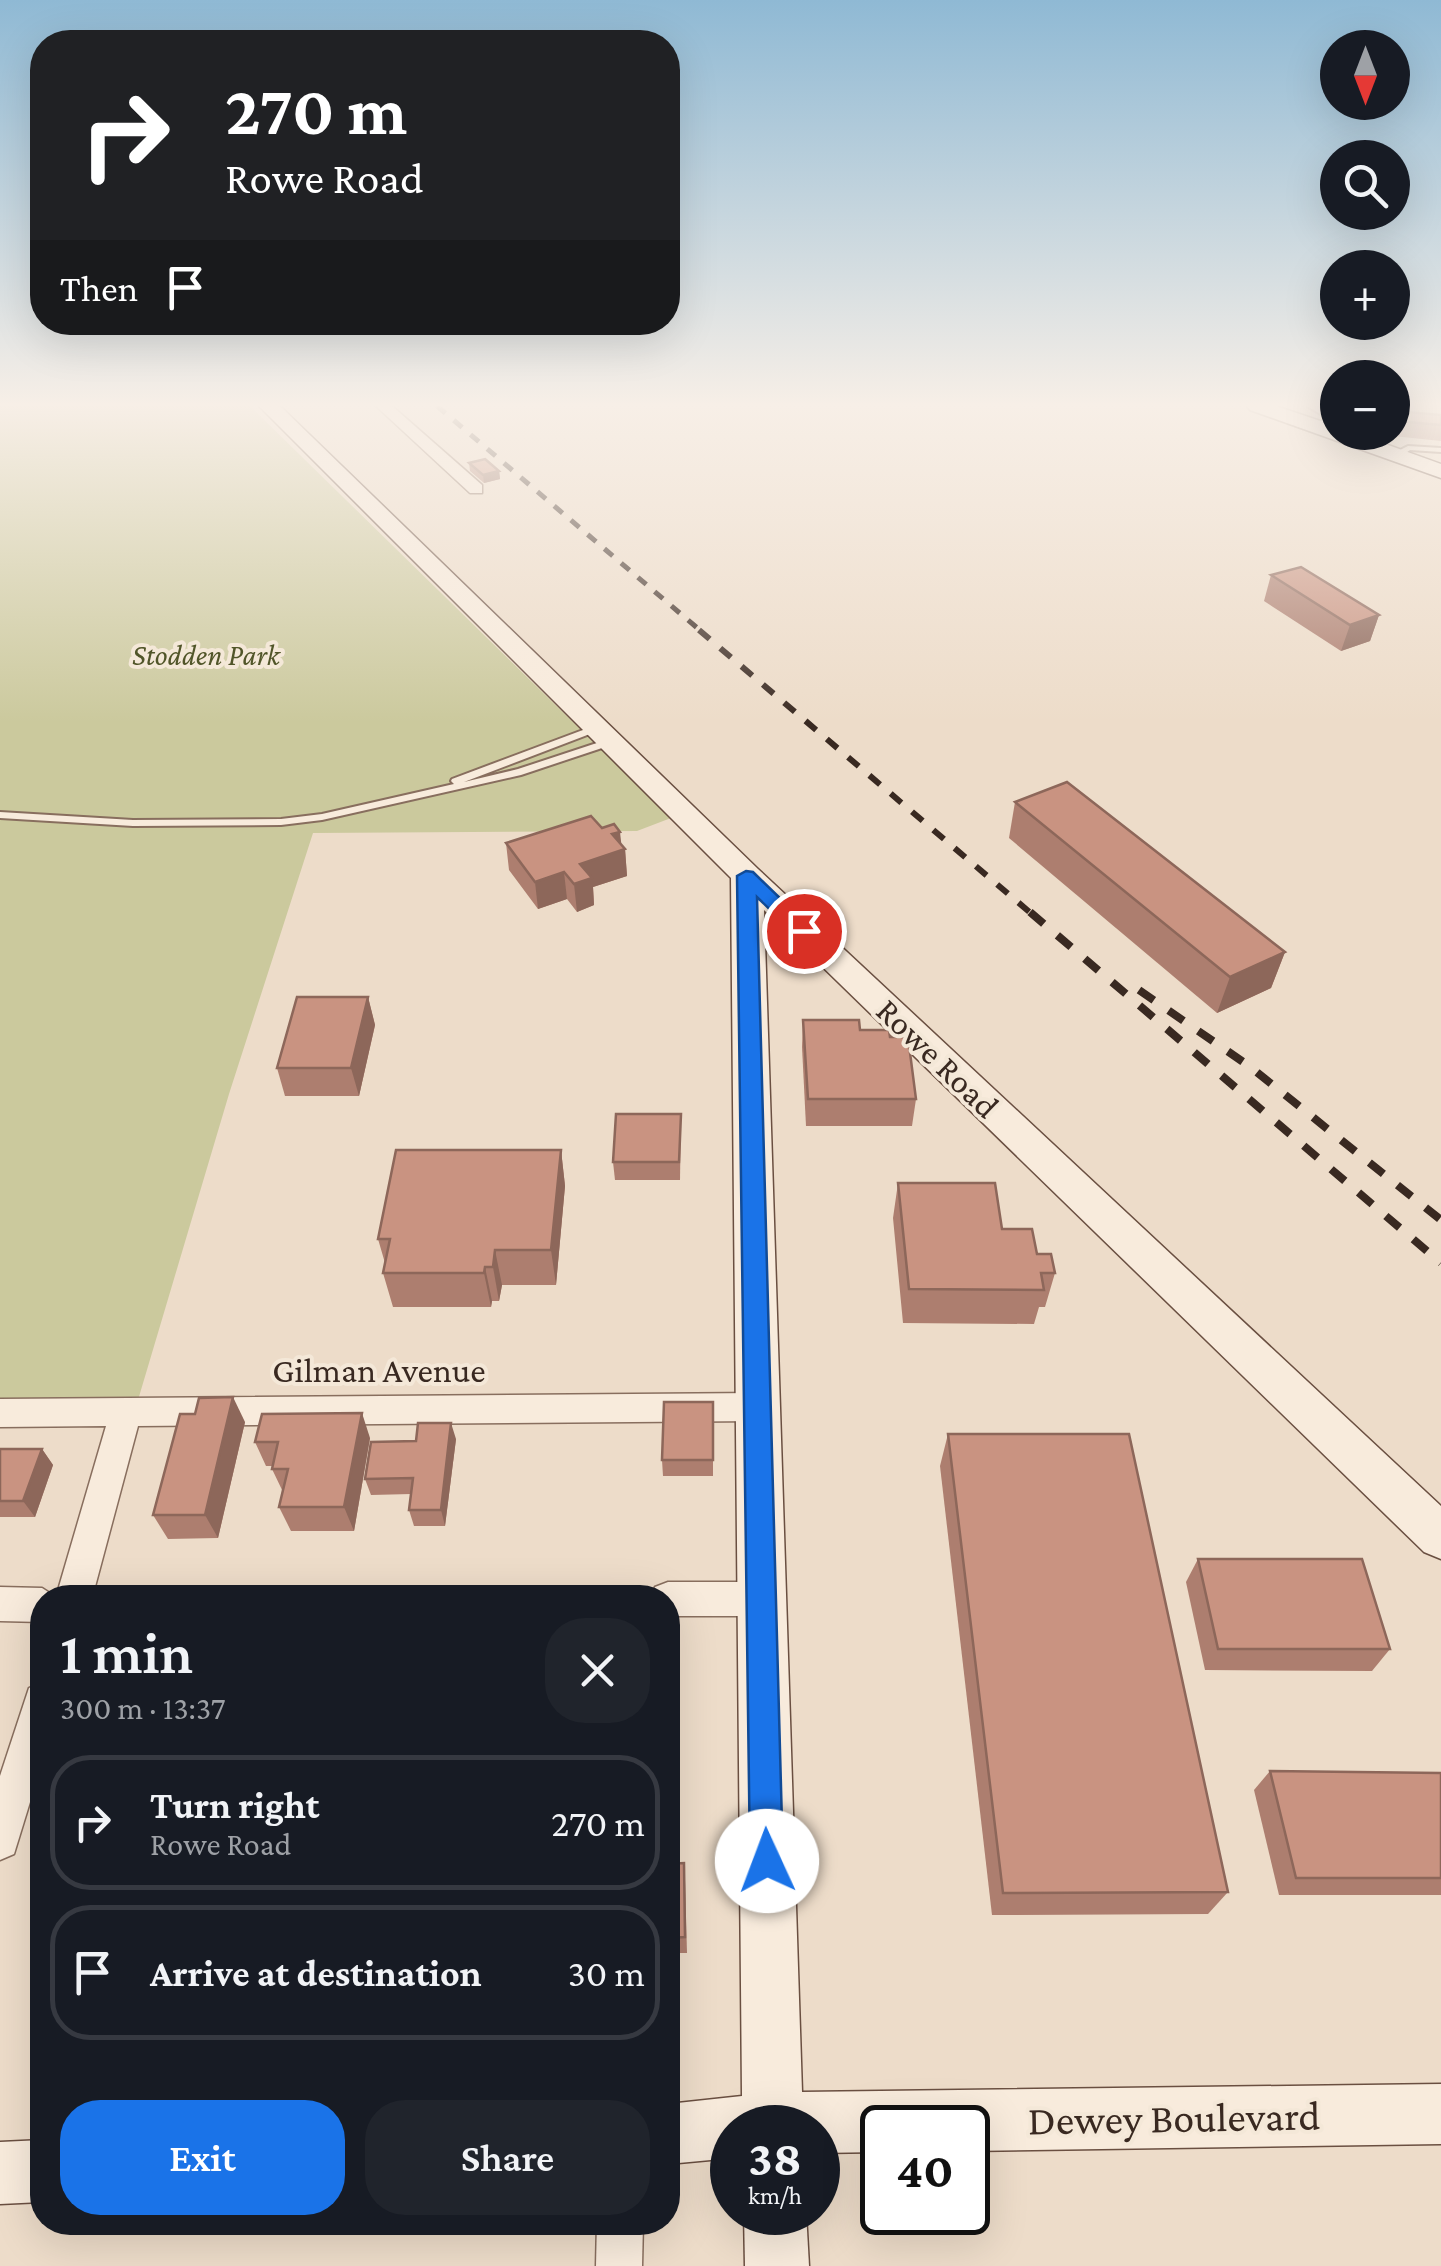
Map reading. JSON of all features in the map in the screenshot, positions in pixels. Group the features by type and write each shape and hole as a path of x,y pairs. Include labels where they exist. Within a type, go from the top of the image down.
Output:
{"main road":[{"name":"Rowe Road","path":"377,512 746,876 1441,1537"},
{"path":"746,876 773,2105"},
{"name":"Dewey Boulevard","path":"840,2124 1441,2114"},
{"name":"Dewey Boulevard","path":"680,2133 710,2130"},
{"path":"0,2173 30,2171"},
{"path":"776,2235 777,2266"}],"street":[{"name":"Gilman Avenue","path":"0,1413 758,1408"},
{"path":"78,1585 126,1412"},
{"path":"680,1600 760,1598"},
{"path":"0,1604 30,1605"},
{"path":"0,1840 30,1741"},
{"path":"619,2266 620,2235"}],"lane":[{"path":"432,792 513,756 606,734"},
{"path":"0,815 133,823 281,822 364,810 521,772 606,734"}],"green space":[{"name":"Stodden Park","path":"0,512 358,512 671,818 637,831 313,833 229,1094 138,1400 0,1400"}],"building":[{"path":"1301,567 1379,615 1350,625 1271,575"},
{"path":"1067,782 1285,952 1230,977 1015,802"},
{"path":"591,816 602,828 614,824 620,832 612,834 625,849 580,864 592,878 574,884 564,872 535,882 506,843"},
{"path":"297,997 368,997 351,1068 277,1068"},
{"path":"803,1020 859,1020 860,1030 889,1030 890,1037 908,1037 916,1099 808,1099"},
{"path":"616,1114 681,1114 679,1162 613,1162"},
{"path":"396,1150 561,1150 551,1250 495,1250 493,1267 485,1267 484,1273 383,1273 390,1239 378,1239"},
{"path":"898,1183 995,1183 1002,1229 1032,1229 1037,1254 1051,1254 1055,1273 1041,1273 1044,1290 909,1289"},
{"path":"233,1397 205,1515 153,1515 180,1414 195,1414 199,1398"},
{"path":"664,1402 713,1402 713,1460 662,1460"},
{"path":"362,1413 344,1507 279,1507 288,1469 272,1469 278,1442 255,1442 262,1414"},
{"path":"418,1423 451,1423 441,1510 409,1510 413,1478 365,1479 371,1442 416,1441"},
{"path":"948,1434 1129,1434 1228,1892 1003,1893"},
{"path":"0,1449 42,1449 23,1501 0,1501"},
{"path":"1198,1559 1362,1559 1390,1649 1218,1649"},
{"path":"1270,1771 1441,1773 1441,1878 1296,1878"},
{"path":"680,1863 684,1863 685,1937 680,1937"}],"railway":[{"path":"561,512 702,632"},
{"path":"699,630 1033,915"},
{"path":"1030,912 1441,1263"},
{"path":"1139,990 1249,1066 1441,1220"}],"route":[{"path":"767,1861 746,876 804,931"}]}
